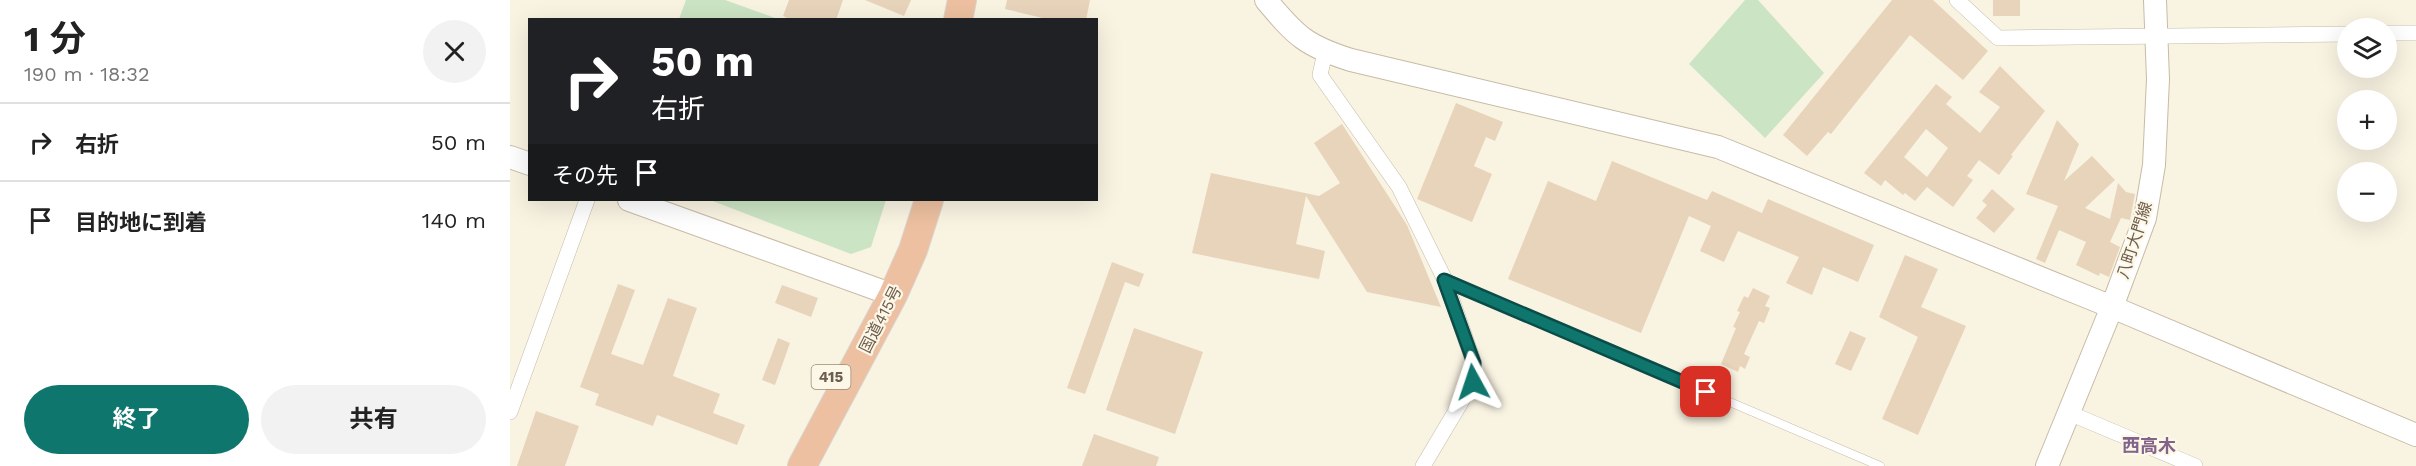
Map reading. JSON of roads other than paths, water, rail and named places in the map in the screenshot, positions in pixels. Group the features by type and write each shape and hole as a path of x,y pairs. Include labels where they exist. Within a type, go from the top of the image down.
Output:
{"highway":[{"path":"958,18 962,0"},
{"path":"976,18 980,0"},
{"name":"国道415号","path":"802,466 885,291 890,261 911,201"},
{"name":"国道415号","path":"786,466 885,291 913,250 929,201"}],"street":[{"path":"1266,0 1301,39 1325,52 1718,147 2112,307 2416,435"},
{"path":"1956,0 1998,38 2337,34"},
{"name":"八町大門線","path":"2047,466 2112,307 2145,218 2154,165 2158,79 2155,0"},
{"path":"2397,33 2416,33"},
{"path":"1325,52 1320,75 1400,187 1444,280 1474,363 1473,382 1423,466"},
{"path":"510,157 528,163"},
{"path":"510,412 587,201"},
{"path":"632,201 885,291"},
{"path":"2069,413 2195,466"}],"lane":[{"path":"1444,280 1880,466"}],"district":[{"name":"西高木","path":"2149,446"}]}
